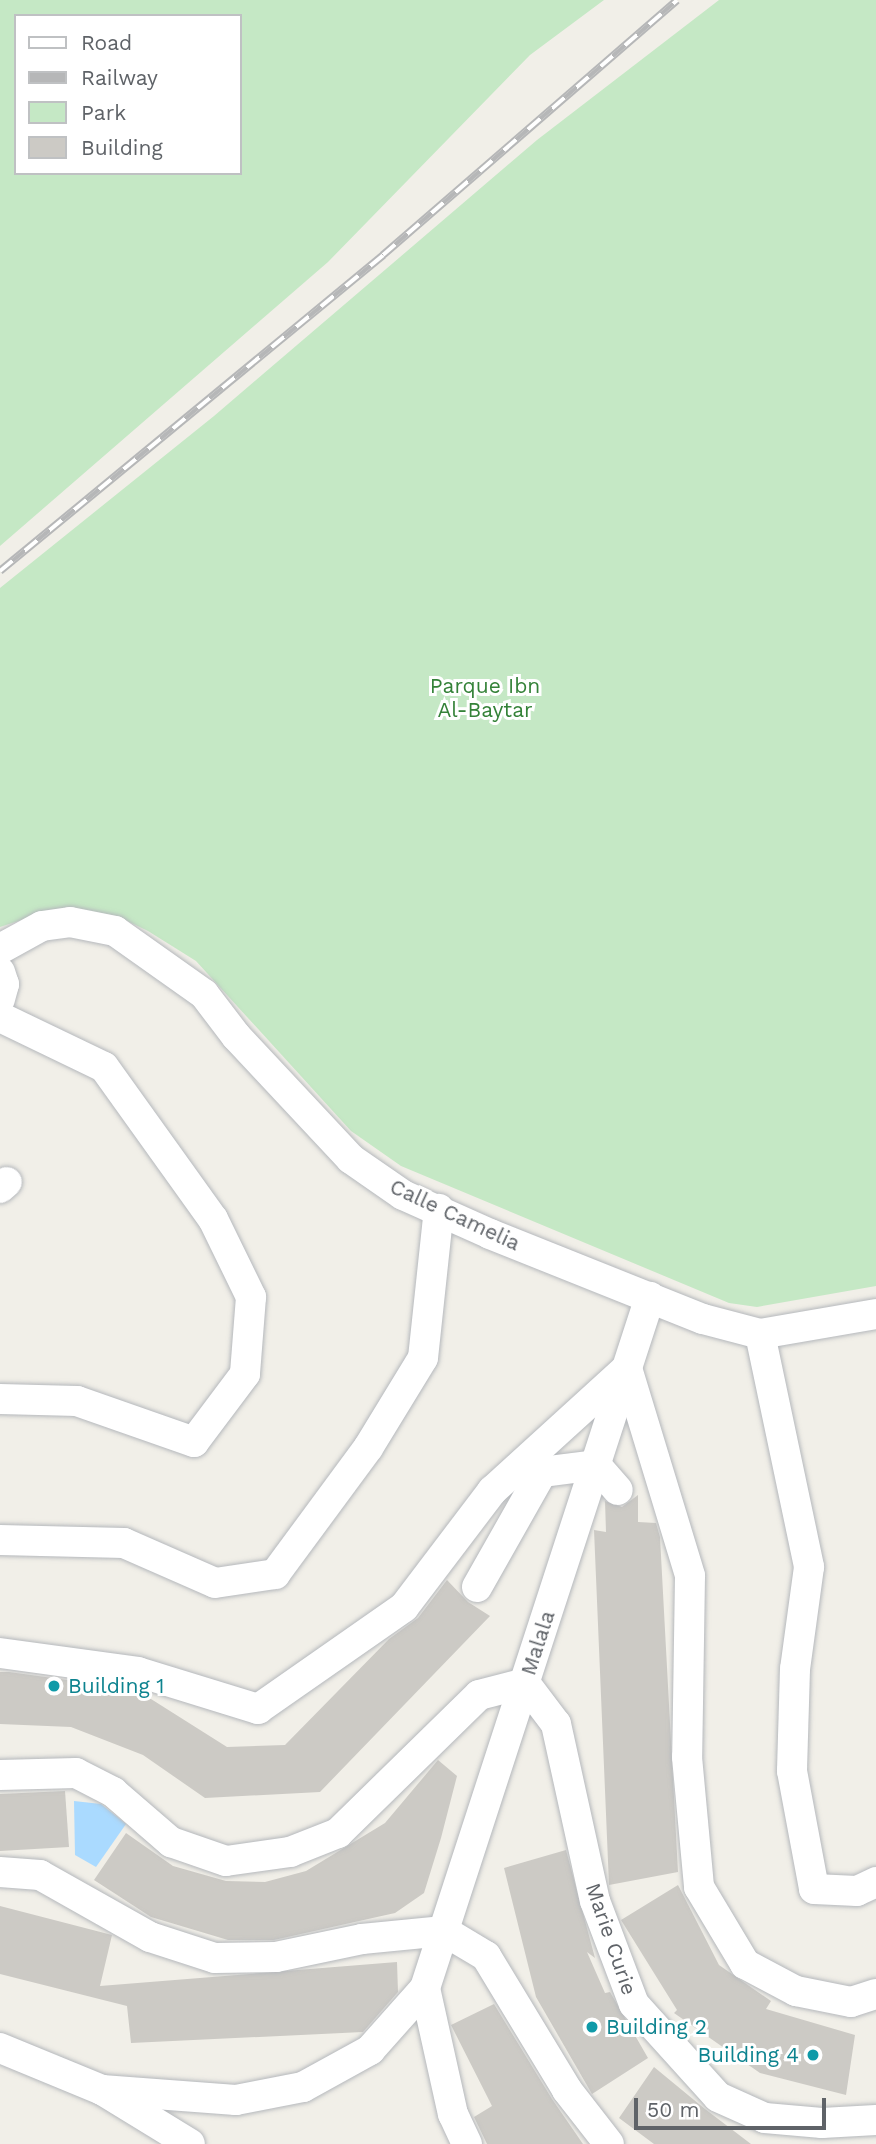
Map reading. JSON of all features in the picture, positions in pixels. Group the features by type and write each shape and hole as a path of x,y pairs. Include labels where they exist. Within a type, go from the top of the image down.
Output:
{"street":[{"name":"Calle Camelia","path":"0,949 42,926 61,923 115,931 204,994 236,1036 351,1159 403,1195 703,1319 760,1334 876,1314"},
{"path":"0,972 4,985 0,999"},
{"path":"0,1017 104,1067 213,1219 251,1297 245,1374 194,1442 77,1401 0,1399"},
{"path":"0,1540 124,1543 215,1583 275,1574 368,1448 423,1358 439,1209"},
{"name":"Malala","path":"425,1988 650,1297"},
{"path":"760,1334 809,1567 795,1669 792,1771 814,1889 857,1891 876,1882"},
{"path":"0,1653 138,1672 258,1709 404,1607 492,1491 627,1368 690,1576 687,1757 699,1887 746,1964 796,1991 851,2002 876,1994"},
{"path":"477,1587 542,1472 596,1465 618,1490"},
{"path":"0,1774 76,1773 113,1792 171,1842 226,1861 290,1853 338,1833 479,1695 524,1684"},
{"name":"Marie Curie","path":"524,1684 556,1724 595,1901 634,2004 718,2097 765,2118 822,2123 876,2120"},
{"path":"0,1872 40,1875 149,1937 215,1958 276,1957 362,1939 444,1931 486,1956 567,2090 609,2144"},
{"path":"102,2090 236,2101 303,2087 370,2050 425,1988"},
{"path":"425,1988 453,2115 467,2144"},
{"path":"0,2048 102,2090 190,2144"}],"green space":[{"path":"0,0 604,0 530,55 328,262 0,546"},
{"name":"Parque Ibn Al-Baytar","path":"719,0 876,0 876,1286 757,1307 729,1303 401,1166 351,1131 196,961 148,931 117,916 83,910 49,911 0,927 0,588 214,416 537,140"}],"water":[{"path":"74,1801 101,1804 126,1824 96,1867 75,1855"}],"building":[{"path":"638,1495 638,1522 656,1523 660,1537 678,1872 609,1885 594,1530 606,1532 605,1501 622,1507"},
{"name":"Building 1","path":"447,1580 468,1602 490,1616 320,1792 205,1798 143,1755 71,1727 0,1724 0,1672 9,1672 104,1685 151,1699 227,1747 285,1745 389,1639 418,1618"},
{"path":"438,1760 457,1776 441,1838 424,1893 395,1913 274,1940 228,1940 151,1917 94,1880 126,1833 173,1866 226,1881 265,1882 306,1871 385,1823"},
{"path":"65,1791 69,1847 0,1851 0,1794"},
{"path":"566,1850 595,1958 587,1952 605,1993 610,1992 648,2058 592,2094 536,1997 504,1868"},
{"path":"678,1885 719,1965 771,2001 766,2009 855,2035 846,2095 760,2073 674,2013 677,2010 621,1920"},
{"path":"0,1906 112,1935 100,1986 397,1962 398,1992 363,2032 131,2043 127,2006 0,1974"},
{"path":"494,2004 583,2144 487,2144 474,2117 492,2106 451,2025"},
{"path":"654,2067 751,2144 654,2144 619,2118"}],"railway":[{"path":"0,571 383,255 677,0"}],"place":[{"name":"Building 1","path":"54,1686"},
{"name":"Building 2","path":"592,2027"},
{"name":"Building 4","path":"813,2055"}]}
